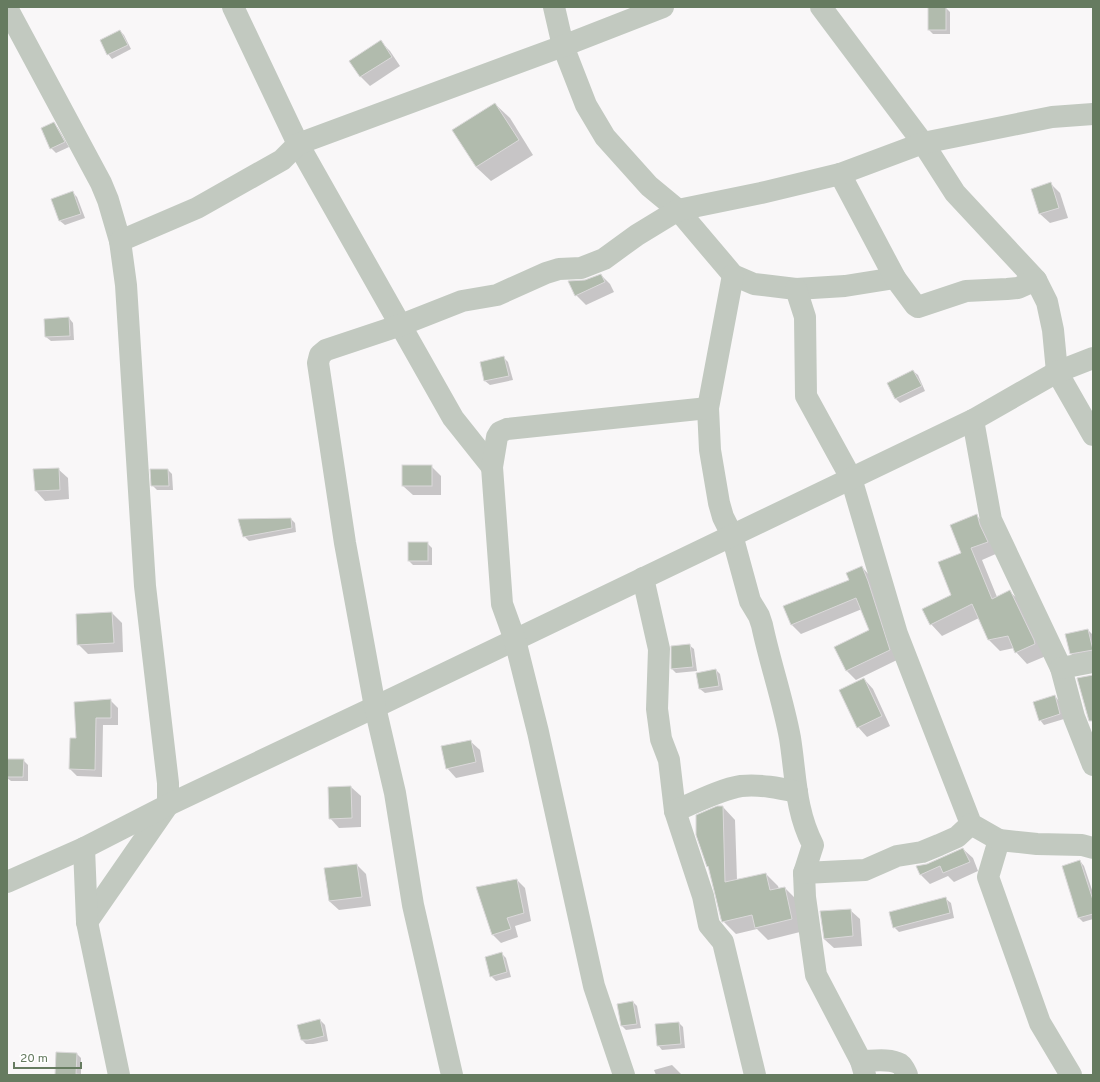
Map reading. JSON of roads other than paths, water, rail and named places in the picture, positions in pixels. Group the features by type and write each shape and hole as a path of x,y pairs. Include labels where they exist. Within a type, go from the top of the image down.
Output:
{"street":[{"path":"233,7 298,144 453,418 492,467"},
{"path":"554,7 563,46 586,105 605,137 649,186 678,210 733,275 754,284 796,290 845,286 895,278"},
{"path":"120,240 197,208 282,160 298,144 563,46 663,7"},
{"path":"821,7 923,143 955,193 1036,280 1047,302 1053,330 1057,372 1093,435"},
{"path":"7,8 101,183 108,200 120,240 126,285 145,586 168,782 168,805 87,922"},
{"path":"452,1075 414,905 395,793 375,708 345,543 318,363 320,355 326,350 401,325 462,301 497,295 546,273 559,269 581,268 604,259 637,235 678,210 761,193 840,174 923,143 1052,117 1093,114"},
{"path":"840,174 895,278 918,307 922,307 940,299 966,291 1007,290 1018,288 1036,280"},
{"path":"733,275 708,408 710,450 723,517 732,535 750,601 759,616 789,738 803,822 813,845 804,873 805,897 816,975 863,1068 894,1062 900,1064 907,1075"},
{"path":"796,290 805,317 806,396 852,478 897,634 971,824 999,840 1037,844 1082,845 1093,848"},
{"path":"7,882 84,848 168,805 375,708 973,420 1057,372 1093,358"},
{"path":"624,1075 594,986 538,732 515,640 502,604 492,467 497,437 500,432 506,429 708,408"},
{"path":"973,420 991,520 1061,668 1074,717 1093,765"},
{"path":"643,578 659,649 657,709 661,740 669,760 675,811 703,896 709,925 723,942 755,1075"},
{"path":"1061,668 1093,662"},
{"path":"675,811 731,788 742,786 776,788 797,792"},
{"path":"804,873 865,870 897,856 922,852 939,845 957,837 971,824"},
{"path":"999,840 988,878 1040,1023 1071,1075"},
{"path":"84,848 87,922 119,1075"}]}
